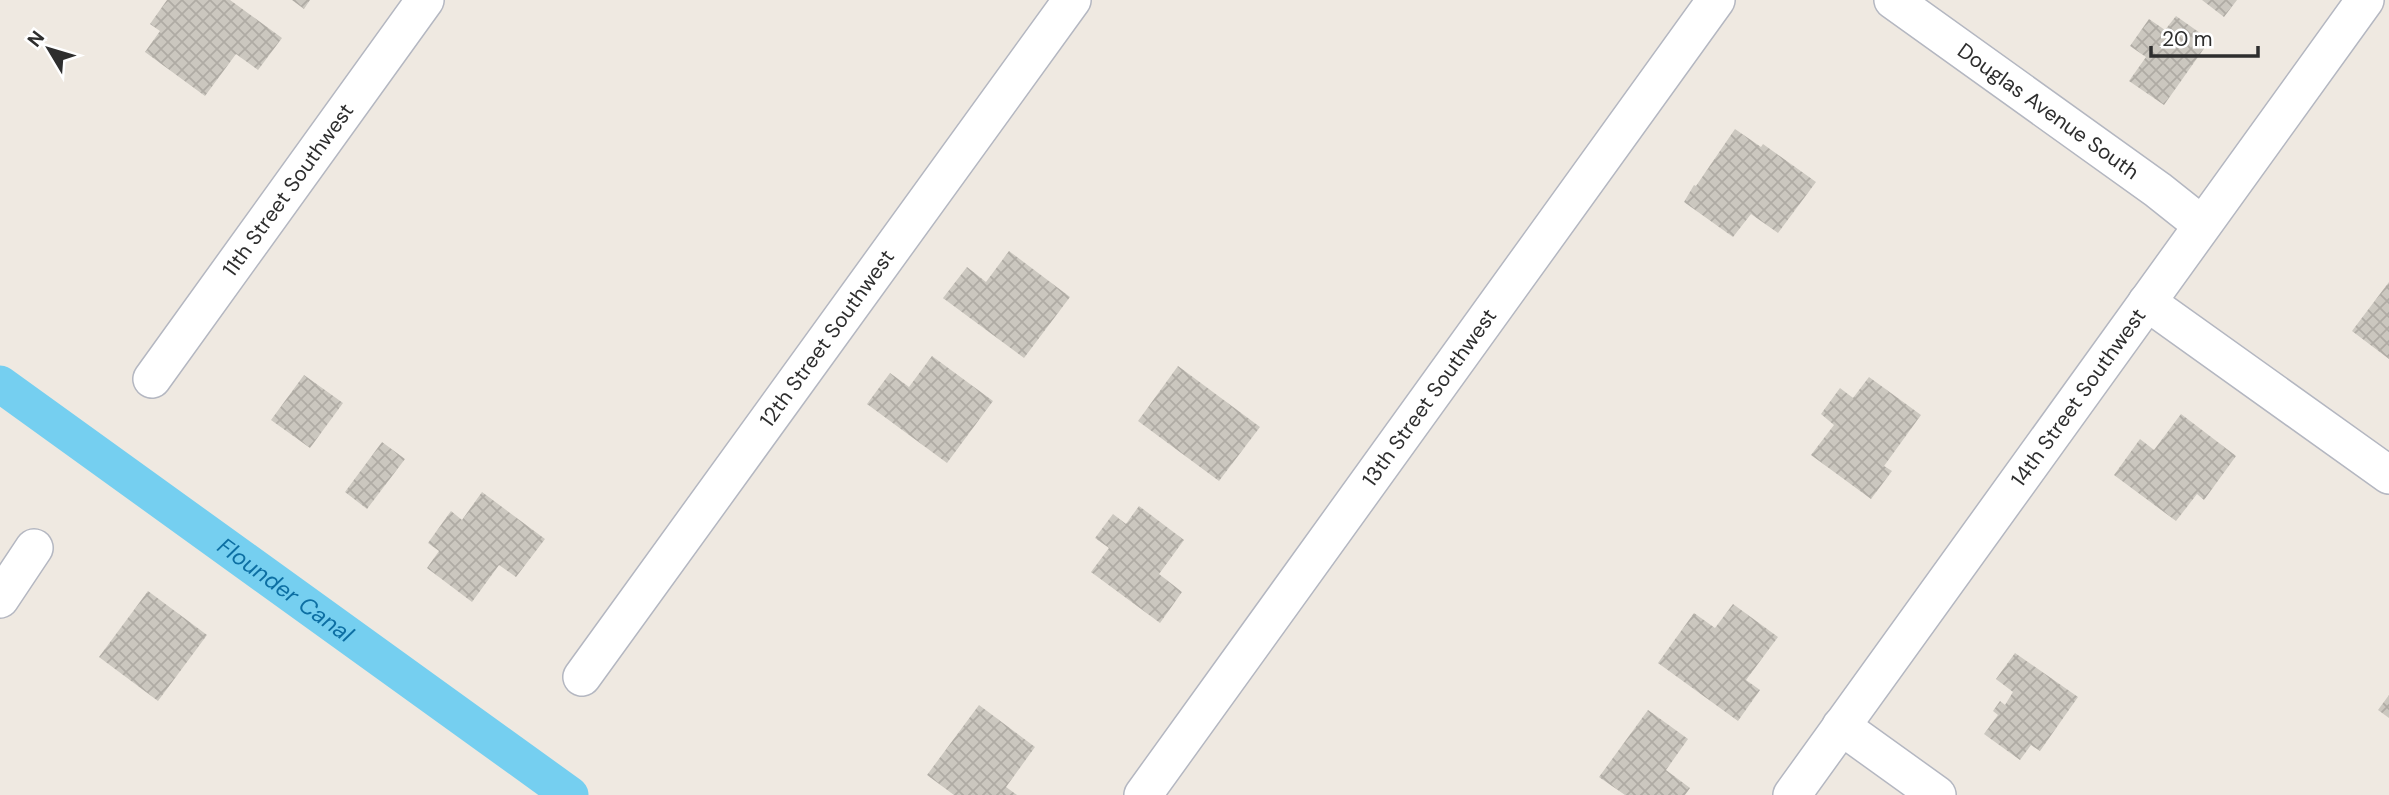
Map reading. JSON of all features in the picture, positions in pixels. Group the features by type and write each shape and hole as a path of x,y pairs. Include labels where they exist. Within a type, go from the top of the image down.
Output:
{"street":[{"name":"11th Street Southwest","path":"152,379 425,0"},
{"name":"12th Street Southwest","path":"582,677 1072,0"},
{"name":"13th Street Southwest","path":"1143,795 1716,0"},
{"name":"Douglas Avenue South","path":"1893,0 2158,190 2202,225"},
{"name":"14th Street Southwest","path":"1791,795 2365,0"},
{"path":"2147,302 2389,475"},
{"path":"0,599 34,548"},
{"path":"1841,726 1937,795"}],"building":[{"path":"167,0 230,0 282,38 258,70 236,54 205,96 145,52 160,31 150,24"},
{"path":"292,0 310,0 304,9"},
{"path":"2202,0 2237,0 2224,17"},
{"path":"2176,16 2210,40 2164,105 2129,81 2146,57 2130,46 2149,19 2165,30"},
{"path":"1735,129 1761,147 1763,144 1816,182 1778,233 1751,214 1733,237 1684,202"},
{"path":"1009,251 1070,297 1024,358 943,298 967,267 986,282"},
{"path":"2389,282 2389,359 2352,331"},
{"path":"932,356 993,401 947,463 867,404 890,373 909,387"},
{"path":"1178,366 1260,427 1219,481 1138,421"},
{"path":"304,375 343,403 310,448 271,420"},
{"path":"1869,377 1921,415 1884,466 1892,471 1871,499 1811,455 1834,425 1821,414 1840,388 1853,398"},
{"path":"2181,414 2236,456 2204,500 2197,494 2176,521 2114,475 2140,439 2154,450"},
{"path":"382,442 405,459 367,509 345,492"},
{"path":"482,492 545,539 516,577 499,565 472,602 427,568 439,551 428,543 451,511 462,520"},
{"path":"1139,506 1184,540 1159,574 1182,592 1160,623 1091,572 1109,548 1095,538 1113,514 1126,524"},
{"path":"148,591 207,635 158,701 99,657"},
{"path":"1733,604 1778,637 1746,680 1760,690 1738,721 1658,663 1694,613 1715,628"},
{"path":"2015,653 2078,697 2040,751 2031,745 2020,760 1984,734 1998,715 1993,711 2000,701 2005,705 2013,692 1996,679"},
{"path":"2389,695 2389,718 2378,710"},
{"path":"979,705 1035,747 1006,787 1017,795 954,795 927,775"},
{"path":"1648,710 1688,739 1666,770 1690,788 1685,795 1625,795 1599,777"}],"waterway":[{"name":"Flounder Canal","path":"0,384 570,795"}]}
